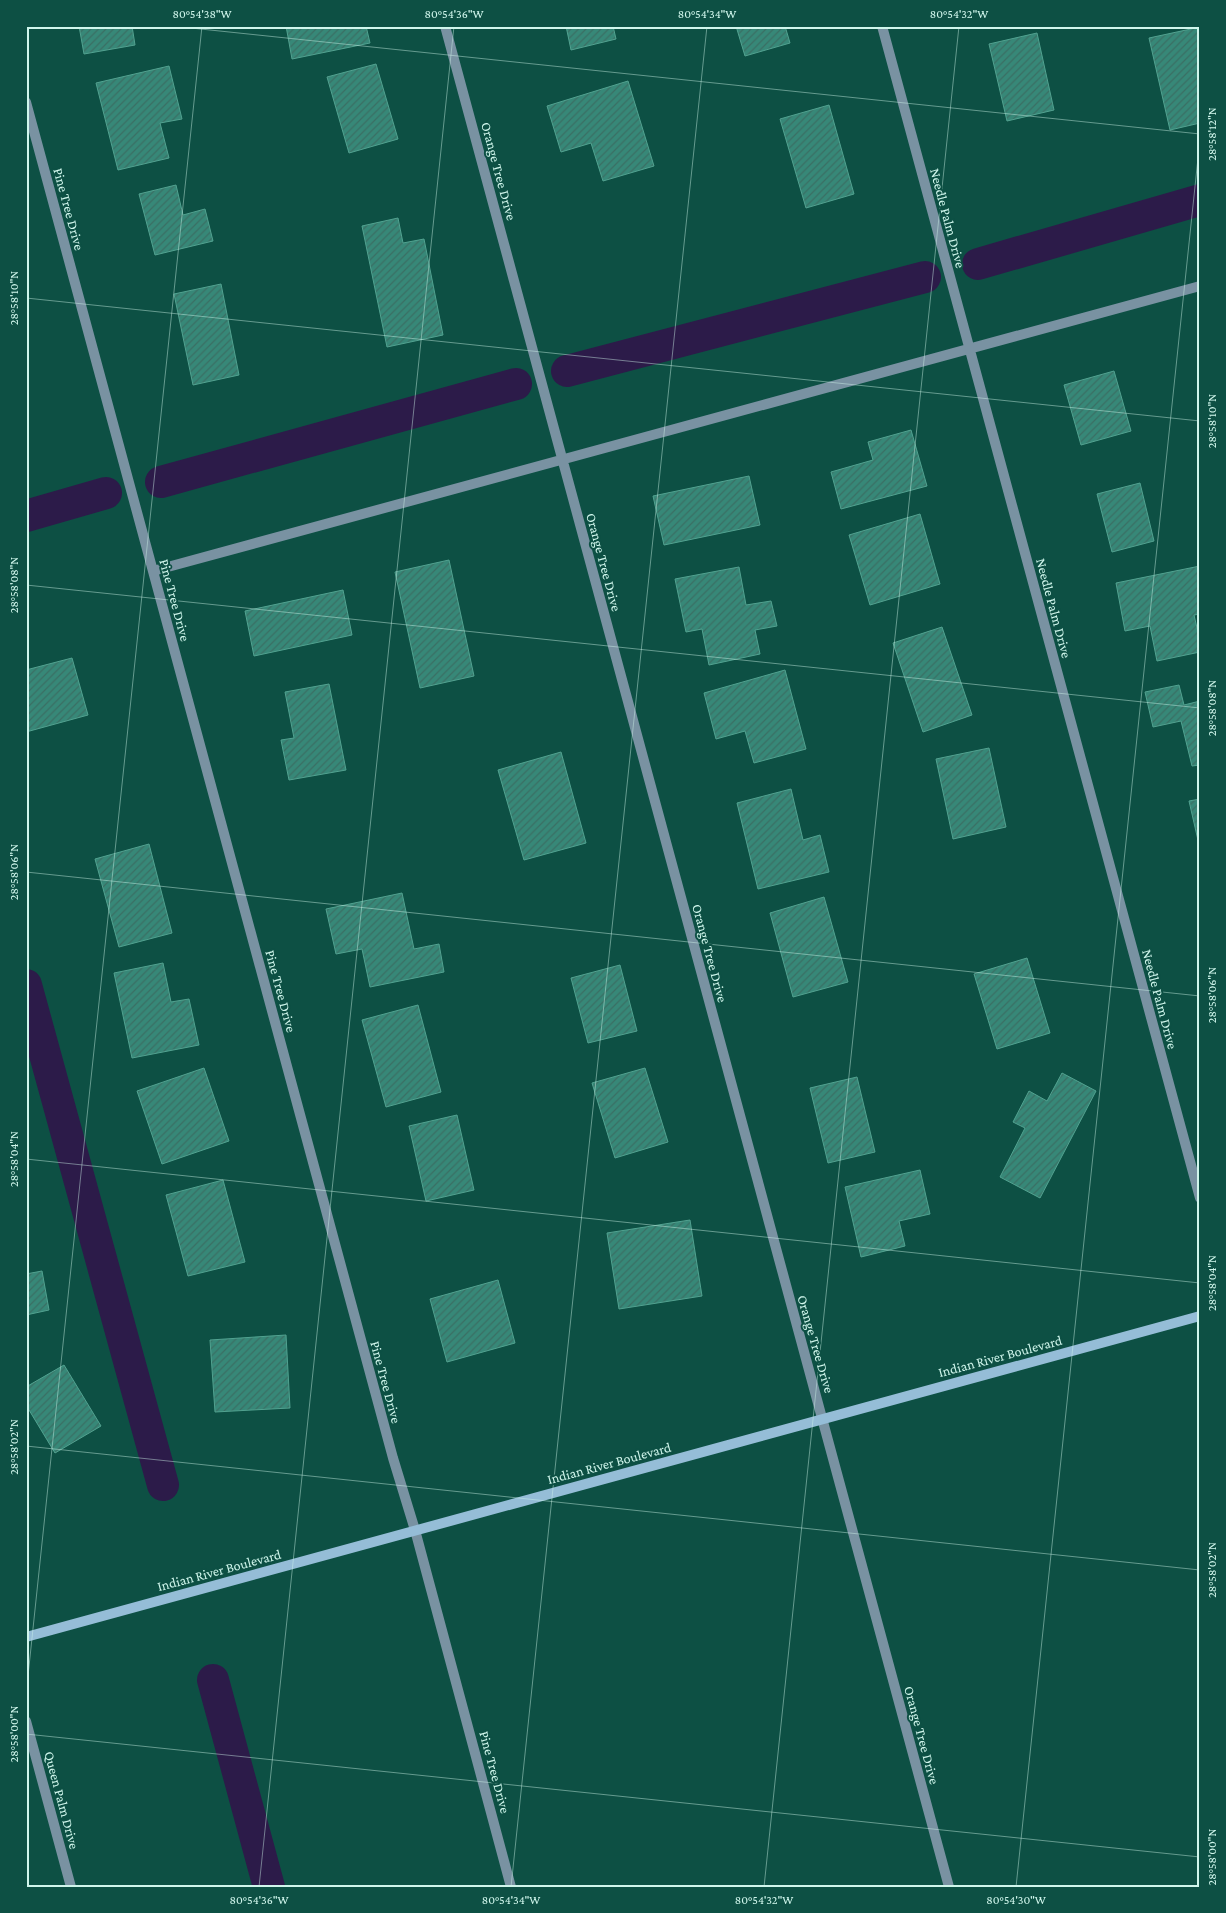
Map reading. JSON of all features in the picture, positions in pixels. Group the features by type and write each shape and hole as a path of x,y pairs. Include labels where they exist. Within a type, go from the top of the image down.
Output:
{"main road":[{"name":"Indian River Boulevard","path":"26,1637 1200,1316"}],"street":[{"name":"Orange Tree Drive","path":"445,26 949,1887"},
{"name":"Needle Palm Drive","path":"882,26 1200,1198"},
{"name":"Pine Tree Drive","path":"26,102 511,1887"},
{"path":"153,571 1200,286"},
{"name":"Queen Palm Drive","path":"26,1721 71,1887"}],"building":[{"path":"79,26 132,26 135,45 84,54"},
{"path":"286,26 366,26 370,43 292,59"},
{"path":"566,26 613,26 616,39 571,50"},
{"path":"736,26 785,26 790,43 745,56"},
{"path":"1200,27 1200,123 1170,130 1149,38"},
{"path":"1037,33 1054,110 1007,121 989,44"},
{"path":"376,64 398,139 349,153 327,77"},
{"path":"169,66 182,119 160,123 169,158 118,170 96,83"},
{"path":"628,81 654,166 603,181 591,143 561,152 547,106"},
{"path":"829,105 854,194 806,208 780,119"},
{"path":"176,185 183,215 205,209 213,241 155,255 139,194"},
{"path":"398,218 403,243 424,239 443,335 387,347 362,226"},
{"path":"221,284 239,375 193,385 174,294"},
{"path":"1114,371 1131,431 1081,445 1064,385"},
{"path":"911,430 927,486 841,509 831,472 873,460 868,442"},
{"path":"749,476 760,525 664,545 653,496"},
{"path":"1140,483 1154,541 1112,552 1097,494"},
{"path":"920,514 940,584 870,605 849,535"},
{"path":"449,560 474,676 420,688 395,572"},
{"path":"1200,566 1200,614 1194,615 1200,641 1200,652 1157,661 1150,626 1125,631 1116,583"},
{"path":"739,567 746,605 771,601 777,626 755,630 760,654 709,665 702,629 686,632 675,579"},
{"path":"343,590 352,635 254,656 245,611"},
{"path":"942,627 972,715 923,732 893,643"},
{"path":"72,658 88,715 26,732 26,670"},
{"path":"785,670 806,749 754,763 745,731 716,739 704,693"},
{"path":"329,684 346,770 289,780 281,740 294,738 285,692"},
{"path":"1179,685 1184,705 1200,701 1200,765 1192,766 1181,721 1153,727 1145,692"},
{"path":"989,748 1006,827 953,839 936,759"},
{"path":"561,752 586,843 524,860 498,770"},
{"path":"791,789 803,840 820,835 829,872 758,889 737,803"},
{"path":"1200,799 1200,849 1189,801"},
{"path":"149,844 172,933 119,947 95,859"},
{"path":"402,893 414,949 439,944 444,972 370,987 362,949 336,954 326,909"},
{"path":"824,897 848,982 793,997 770,913"},
{"path":"1027,958 1050,1033 997,1049 974,974"},
{"path":"163,963 171,1002 189,999 199,1045 132,1058 114,973"},
{"path":"620,965 637,1031 588,1043 571,978"},
{"path":"418,1005 441,1092 386,1107 362,1020"},
{"path":"204,1068 229,1141 162,1164 137,1091"},
{"path":"645,1068 668,1142 615,1158 592,1083"},
{"path":"1062,1073 1096,1091 1040,1198 1000,1177 1025,1128 1013,1122 1029,1091 1047,1101"},
{"path":"857,1077 875,1152 828,1163 810,1088"},
{"path":"457,1115 474,1190 426,1201 409,1126"},
{"path":"920,1170 930,1214 899,1221 905,1246 861,1257 845,1187"},
{"path":"223,1180 245,1262 188,1276 166,1195"},
{"path":"690,1220 702,1296 619,1309 607,1233"},
{"path":"42,1271 49,1310 26,1315 26,1274"},
{"path":"498,1280 515,1343 447,1362 430,1299"},
{"path":"286,1335 290,1408 215,1412 210,1340"},
{"path":"64,1365 101,1426 55,1453 26,1405 26,1387"}],"waterway":[{"path":"978,264 1200,200"},
{"path":"567,371 925,277"},
{"path":"161,482 516,384"},
{"path":"26,516 106,493"},
{"path":"26,985 163,1485"},
{"path":"213,1680 269,1887"}]}
